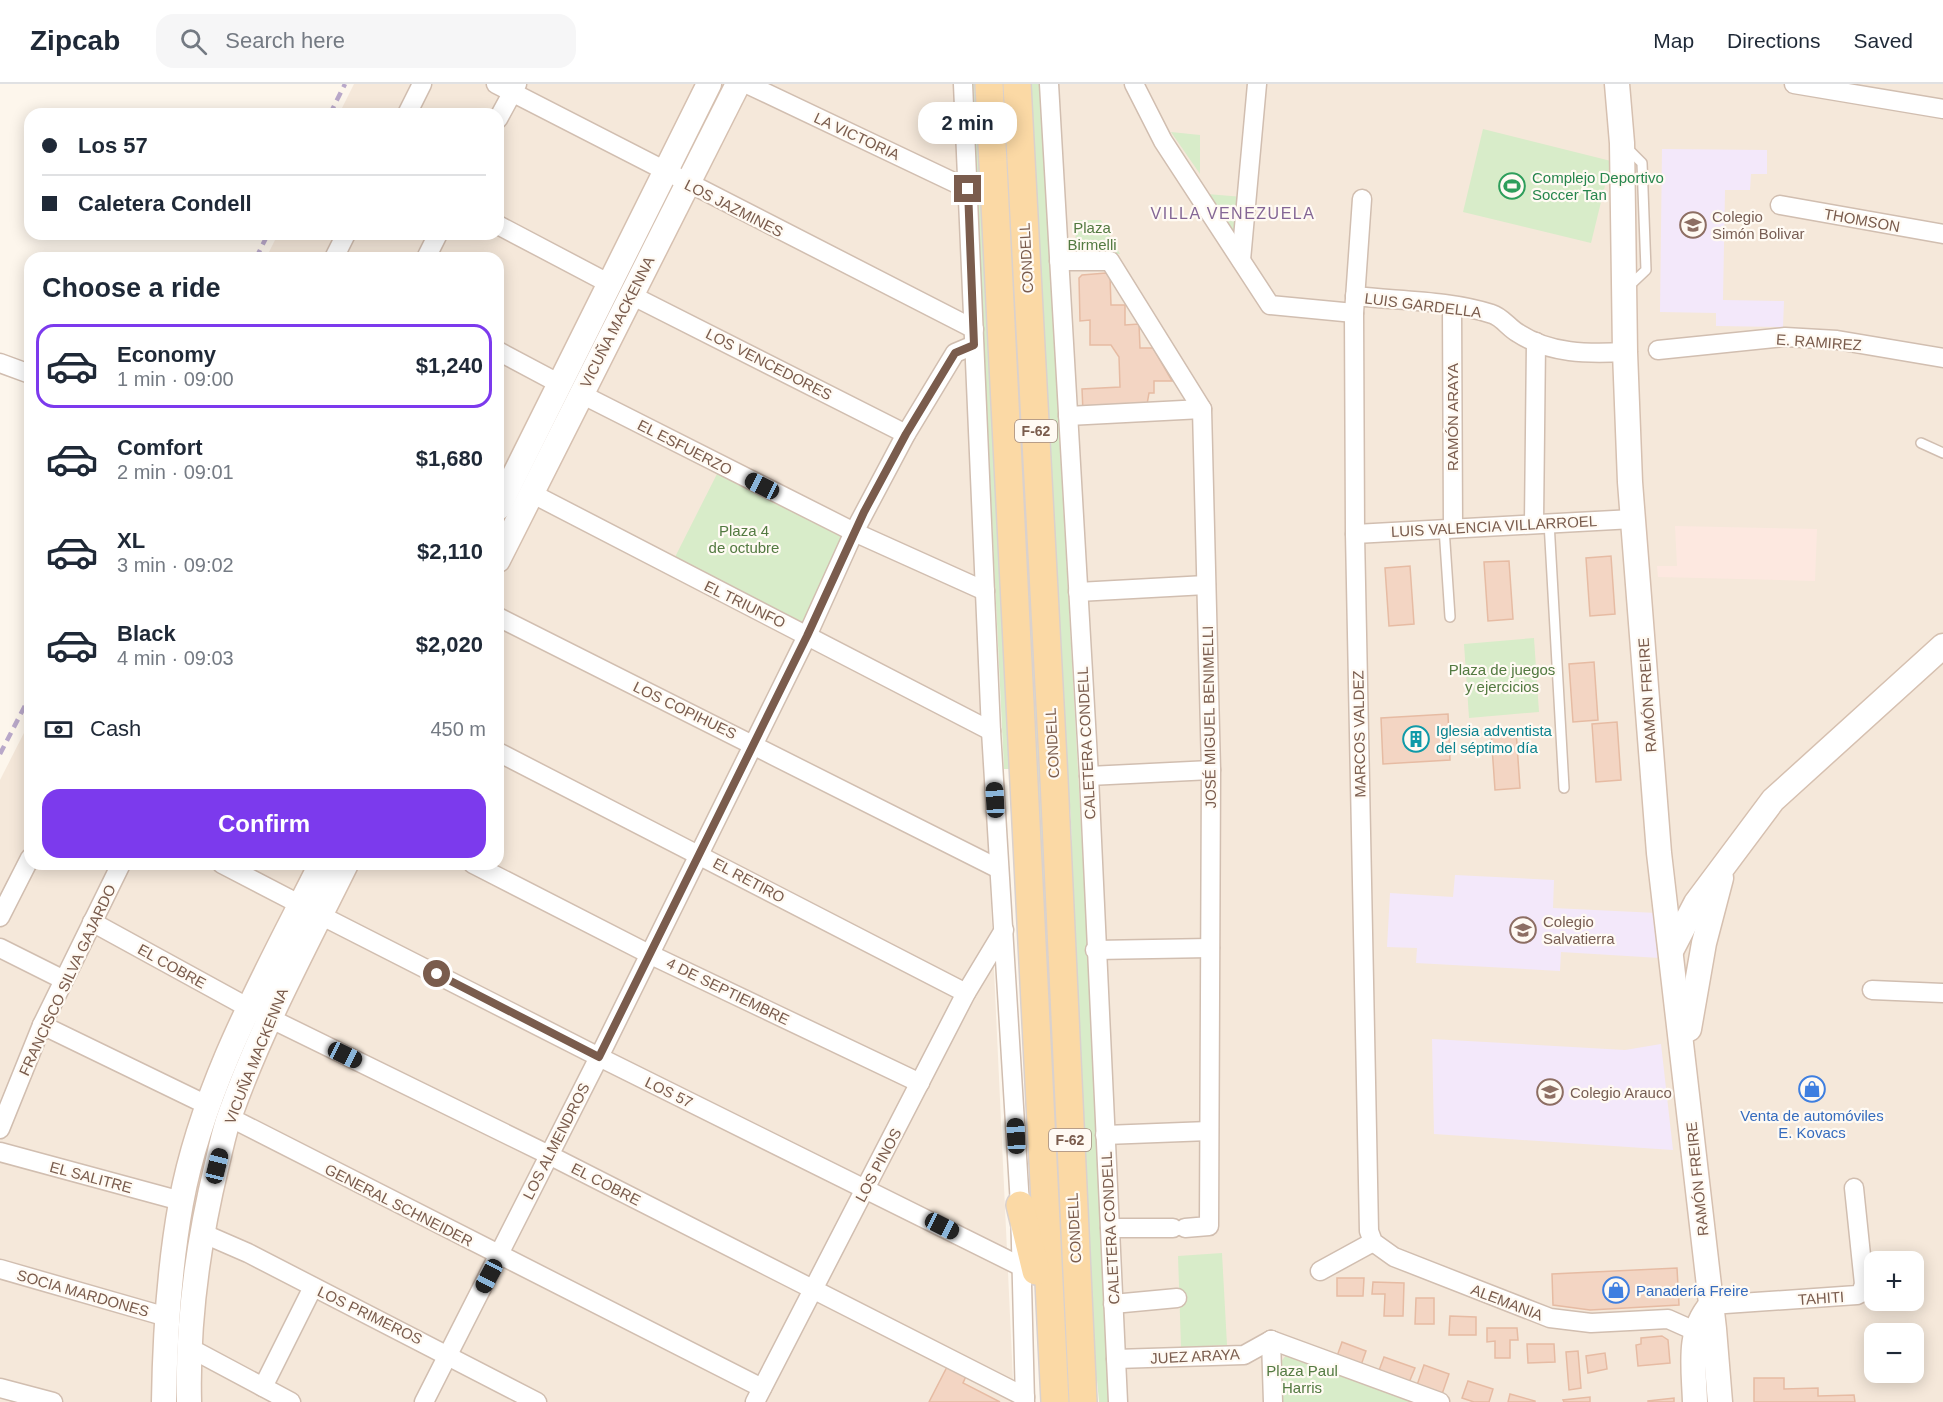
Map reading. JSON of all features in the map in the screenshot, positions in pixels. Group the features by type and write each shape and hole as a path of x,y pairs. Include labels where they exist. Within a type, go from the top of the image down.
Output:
{"main road":[{"name":"VICUÑA MACKENNA","path":"504,498 571,389 620,289 665,173 710,84"},
{"name":"VICUÑA MACKENNA","path":"620,289 687,184 738,84"},
{"name":"CONDELL","path":"989,84 1055,1402"},
{"name":"CONDELL","path":"1017,84 1054,779 1083,1402"},
{"name":"RAMÓN FREIRE","path":"1617,84 1622,143 1626,289 1625,352 1634,519 1665,896 1717,1357 1720,1402"},
{"name":"VICUÑA MACKENNA","path":"504,530 513,484"},
{"path":"1671,951 1696,903 1773,800 1943,646"},
{"path":"1686,1076 1693,999 1714,903 1728,860"},
{"name":"VICUÑA MACKENNA","path":"310,910 320,870"},
{"name":"VICUÑA MACKENNA","path":"164,1402 167,1317 181,1202 259,1013 310,910 341,870"},
{"path":"1665,896 1680,902 1696,903"},
{"name":"VICUÑA MACKENNA","path":"189,1402 188,1347 219,1112"},
{"path":"1020,1205 1051,1338"},
{"path":"1695,1402 1695,1331 1702,1315 1711,1305"},
{"path":"1695,1331 1705,1340 1717,1357"}],"street":[{"path":"410,108 422,84"},
{"name":"LOS JAZMINES","path":"496,84 515,88 665,173 974,337"},
{"name":"LA VICTORIA","path":"747,84 968,189"},
{"path":"963,84 991,731 1020,1205 1025,1399"},
{"name":"CALETERA CONDELL","path":"1049,84 1089,776 1095,950 1118,1402"},
{"path":"1134,84 1163,141 1241,260"},
{"path":"1241,260 1257,84"},
{"path":"1794,84 1943,109"},
{"path":"504,108 515,88"},
{"name":"MARCOS VALDEZ","path":"1362,199 1354,304 1355,534 1368,1212 1373,1242"},
{"name":"THOMSON","path":"1780,205 1943,234"},
{"name":"LOS VENCEDORES","path":"504,228 906,434"},
{"name":"LUIS GARDELLA","path":"1241,260 1270,305 1452,306 1494,314 1518,334 1536,342 1582,354 1625,352"},
{"path":"1059,261 1110,261 1202,409 1068,416"},
{"name":"RAMÓN ARAYA","path":"1448,528 1452,306"},
{"name":"LOS ALMENDROS","path":"424,1402 499,1257 754,744 807,636 854,532 906,434 955,353 974,337"},
{"name":"E. RAMIREZ","path":"1658,350 1785,337 1837,340 1943,358"},
{"path":"1536,342 1542,522"},
{"name":"EL ESFUERZO","path":"504,354 854,532 985,591"},
{"path":"0,363 24,372"},
{"name":"JOSÉ MIGUEL BENIMELLI","path":"1110,1228 1209,1226 1210,770 1202,409"},
{"name":"EL TRIUNFO","path":"513,484 991,731"},
{"name":"LUIS VALENCIA VILLARROEL","path":"1355,534 1542,522 1634,519"},
{"path":"1078,592 1206,585"},
{"name":"LOS COPIHUES","path":"504,620 999,869"},
{"name":"EL RETIRO","path":"504,755 966,993"},
{"path":"1089,776 1210,770"},
{"path":"0,917 24,870"},
{"name":"FRANCISCO SILVA GAJARDO","path":"0,1129 4,1107 119,870"},
{"name":"LOS 57","path":"233,870 599,1057 1020,1266"},
{"name":"4 DE SEPTIEMBRE","path":"485,870 649,954 920,1083"},
{"name":"EL COBRE","path":"92,922 259,1013 549,1155 1025,1399"},
{"name":"LOS PINOS","path":"758,1395 966,993 1004,930"},
{"path":"0,948 64,980"},
{"path":"1095,950 1210,948"},
{"path":"1872,990 1943,993"},
{"name":"GENERAL SCHNEIDER","path":"42,1025 219,1112 758,1395"},
{"path":"1106,1135 1209,1131"},
{"name":"EL SALITRE","path":"0,1152 181,1202"},
{"name":"TAHITI","path":"1711,1305 1861,1293 1864,1284 1854,1188"},
{"name":"LOS PRIMEROS","path":"202,1233 248,1253 537,1402"},
{"path":"1320,1271 1373,1242"},
{"name":"ALEMANIA","path":"1373,1242 1394,1257 1550,1318 1601,1323 1668,1320 1695,1331"},
{"name":"SOCIA MARDONES","path":"0,1269 167,1317"},
{"path":"263,1387 313,1287"},
{"path":"1113,1304 1177,1298"},
{"path":"1273,1402 1271,1340 1440,1402"},
{"name":"JUEZ ARAYA","path":"1116,1359 1244,1355 1271,1340"},
{"path":"188,1347 291,1402"},
{"path":"0,1388 53,1402"}],"lane":[{"path":"1921,443 1943,453"},
{"path":"1542,522 1564,788"},
{"path":"1448,528 1450,617"}],"shaded area":[{"path":"354,84 953,84 1014,1402 0,1402 0,780 24,733 24,870 504,870 504,252 269,252 275,240 504,240 504,108 342,108"},
{"path":"1057,84 1943,84 1943,1402 1125,1402"},
{"name":"Colegio Simón Bolivar","path":"1662,149 1767,150 1767,174 1751,174 1750,190 1725,190 1723,300 1784,301 1783,327 1716,326 1716,313 1660,312"},
{"path":"1675,526 1817,529 1815,581 1658,577 1657,566 1677,566"},
{"name":"Colegio Salvatierra","path":"1455,875 1554,880 1553,908 1657,913 1660,958 1561,952 1560,971 1416,963 1417,948 1387,947 1390,893 1453,897"},
{"name":"Colegio Arauco","path":"1432,1039 1625,1050 1661,1044 1673,1150 1434,1134"}],"green space":[{"path":"971,84 984,84 1010,769 1004,769"},
{"path":"999,84 1010,84 1076,1402 1065,1402"},
{"path":"1027,84 1040,84 1113,1402 1099,1402 1097,1380 1090,1368 1068,887 1071,828 1066,770 1059,731"},
{"path":"1483,129 1611,161 1591,243 1463,212"},
{"path":"1171,132 1200,135 1200,174"},
{"path":"1207,194 1243,197 1239,239"},
{"name":"Plaza Birmelli","path":"1075,220 1101,220 1120,254 1076,252"},
{"name":"Plaza 4 de octubre","path":"720,468 850,536 807,628 673,561"},
{"name":"Plaza de juegos y ejercicios","path":"1534,638 1539,712 1469,718 1464,644"},
{"path":"1222,1253 1227,1345 1181,1347 1178,1256"},
{"name":"Plaza Paul Harris","path":"1293,1351 1436,1402 1281,1402 1280,1367 1286,1355"}],"building":[{"path":"1106,273 1110,276 1111,305 1125,305 1125,325 1139,324 1140,348 1153,348 1172,381 1154,381 1154,393 1149,393 1146,410 1083,412 1082,389 1120,387 1119,357 1111,345 1090,345 1090,320 1080,321 1079,278 1082,275"},
{"path":"1611,556 1615,614 1590,616 1586,558"},
{"path":"1509,561 1513,619 1488,621 1484,562"},
{"path":"1410,566 1414,624 1389,626 1385,568"},
{"path":"1594,662 1598,720 1573,722 1569,664"},
{"name":"Iglesia adventista del séptimo día","path":"1448,714 1450,760 1383,764 1381,718"},
{"path":"1617,722 1621,780 1596,782 1592,724"},
{"path":"1516,730 1520,788 1495,790 1491,732"},
{"name":"Panadería Freire","path":"1677,1268 1679,1305 1590,1310 1553,1305 1552,1274"},
{"path":"1337,1278 1364,1278 1363,1296 1337,1296"},
{"path":"1373,1282 1404,1283 1403,1316 1384,1316 1385,1294 1372,1294"},
{"path":"1416,1298 1434,1298 1434,1324 1415,1324"},
{"path":"1450,1316 1476,1317 1476,1335 1449,1335"},
{"path":"1487,1328 1517,1328 1518,1340 1510,1340 1510,1358 1495,1358 1495,1341 1487,1342"},
{"path":"1662,1336 1668,1340 1670,1363 1638,1366 1636,1345 1641,1344 1641,1338"},
{"path":"1342,1342 1366,1351 1360,1368 1336,1359"},
{"path":"1527,1344 1554,1344 1555,1362 1528,1363"},
{"path":"1578,1351 1581,1388 1569,1390 1566,1352"},
{"path":"1605,1353 1607,1369 1588,1373 1586,1356"},
{"path":"1384,1357 1415,1368 1408,1385 1378,1373"},
{"path":"948,1365 967,1374 963,1383 1000,1402 929,1402"},
{"path":"1424,1365 1449,1374 1441,1397 1416,1388"},
{"path":"1754,1378 1784,1378 1784,1389 1818,1388 1818,1396 1854,1395 1855,1402 1754,1402"},
{"path":"1468,1381 1493,1389 1489,1402 1474,1402 1462,1398"},
{"path":"1510,1394 1535,1401 1535,1402 1508,1402"},
{"path":"1590,1397 1590,1402 1564,1402 1563,1400"},
{"path":"1674,1398 1674,1402 1648,1402 1648,1401"}],"railway":[{"path":"333,108 345,84"},
{"path":"259,252 265,240"},
{"path":"0,754 24,708"}],"place":[{"name":"Complejo Deportivo Soccer Tan","path":"1512,186"},
{"name":"Colegio Simón Bolivar","path":"1693,225"},
{"name":"Iglesia adventista del séptimo día","path":"1416,739"},
{"name":"Colegio Salvatierra","path":"1523,930"},
{"name":"Venta de automóviles E. Kovacs","path":"1812,1089"},
{"name":"Colegio Arauco","path":"1550,1092"},
{"name":"Panadería Freire","path":"1616,1290"}],"district":[{"name":"VILLA VENEZUELA","path":"1233,213"}],"route":[{"path":"437,974 599,1057 807,636 864,512 906,434 955,353 974,345 968,189"}]}
